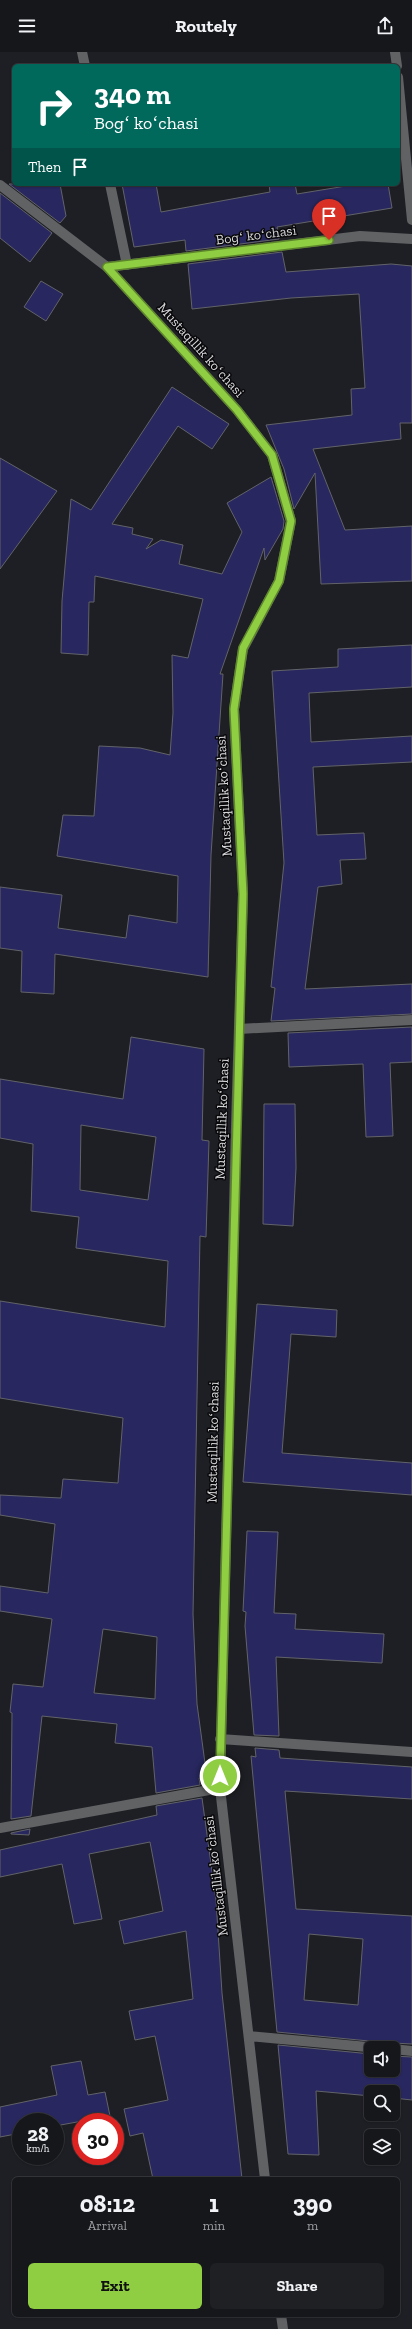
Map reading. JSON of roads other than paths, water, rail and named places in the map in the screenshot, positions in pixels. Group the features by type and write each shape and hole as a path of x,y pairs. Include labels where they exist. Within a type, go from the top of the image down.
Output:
{"street":[{"path":"82,52 85,64"},
{"path":"396,52 397,64"},
{"path":"400,97 412,220"},
{"name":"Mustaqillik koʻchasi","path":"0,185 107,267 237,410 272,455 291,521 279,581 243,648 234,709 243,894 220,1739 220,1788 265,2177"},
{"path":"110,186 127,265"},
{"name":"Bogʻ koʻchasi","path":"107,267 360,236 412,239"},
{"path":"239,1029 412,1020"},
{"path":"220,1739 412,1752"},
{"path":"0,1828 220,1788"},
{"path":"249,2036 364,2047"},
{"path":"400,2050 412,2051"},
{"path":"281,2317 283,2329"}]}
